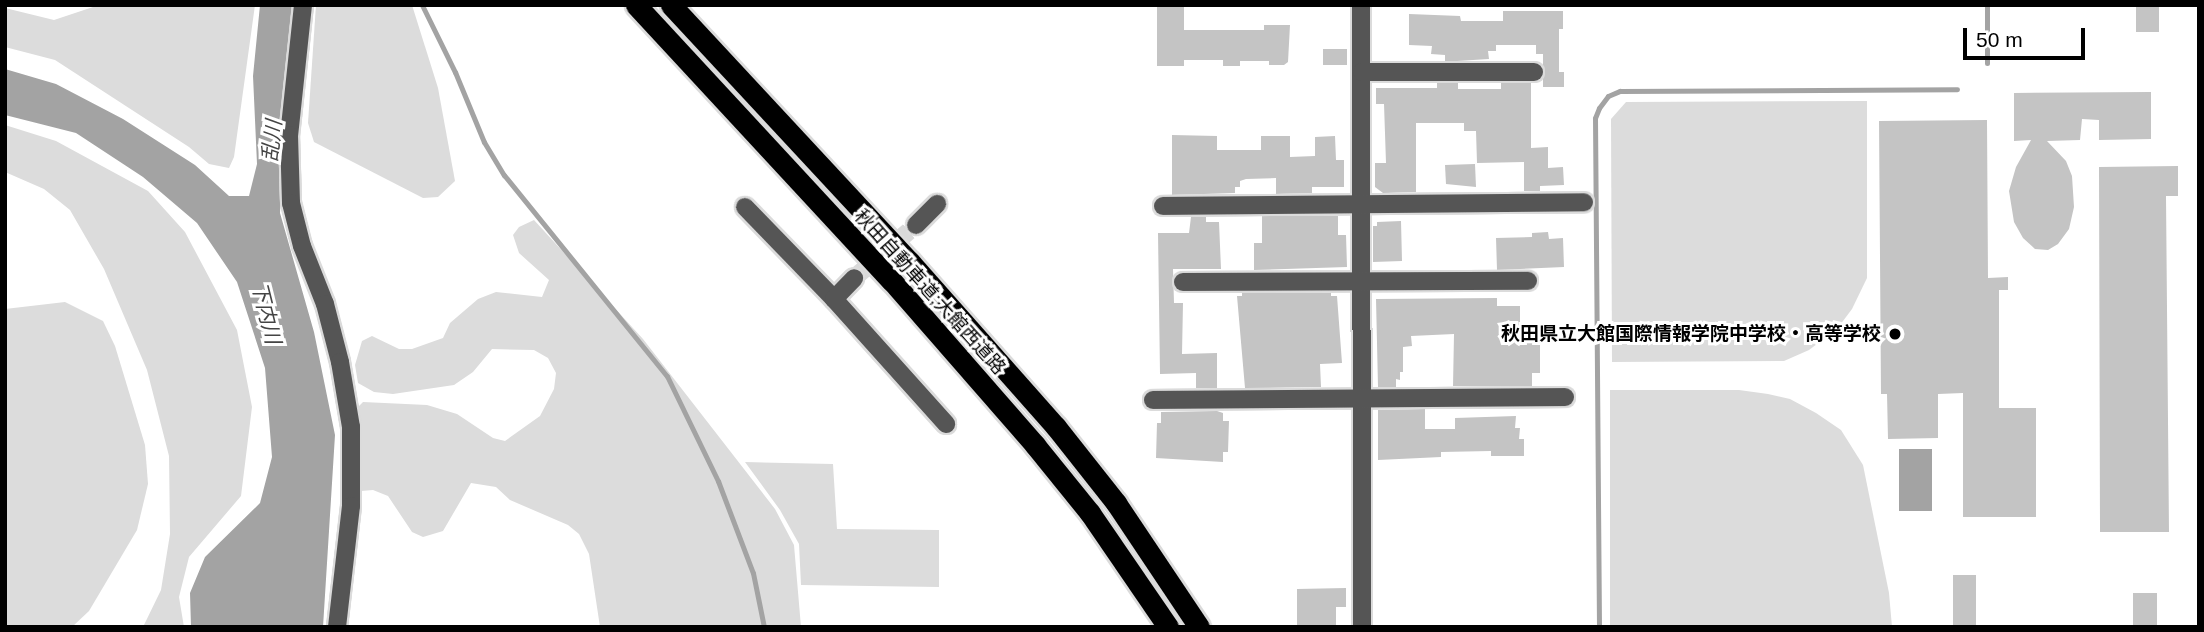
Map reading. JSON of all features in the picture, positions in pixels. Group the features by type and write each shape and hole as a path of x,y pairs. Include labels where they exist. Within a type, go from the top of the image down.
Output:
{"highway":[{"name":"秋田自動車道;大館西道路","path":"636,5 892,281 1026,434 1090,513 1167,627"},
{"name":"秋田自動車道;大館西道路","path":"671,5 910,262 1056,427 1116,503 1199,627"}],"street":[{"path":"303,5 289,135 291,203 302,246 325,304 340,362 351,428 351,506 337,627"},
{"path":"1361,5 1362,627"},
{"path":"1362,72 1534,72"},
{"path":"1163,205 1584,202"},
{"path":"915,225 937,204"},
{"path":"745,207 834,299 946,424"},
{"path":"834,299 855,278"},
{"path":"1182,282 1528,281"},
{"path":"1153,400 1565,397"}],"shaded area":[{"path":"99,5 255,5 234,157 229,168 209,164 189,147 55,60 5,47 5,8 54,20"},
{"path":"316,5 412,5 438,88 455,181 438,197 423,198 314,142 308,123"},
{"path":"1867,101 1867,278 1852,309 1837,329 1809,350 1784,361 1612,362 1611,119 1626,102"},
{"path":"5,125 56,141 148,191 185,232 237,330 252,407 241,496 189,557 179,597 184,627 143,627 161,590 170,534 169,456 147,370 104,269 70,210 44,189 5,172"},
{"path":"534,220 643,339 775,509 794,545 801,627 600,627 589,554 579,534 568,525 510,500 496,487 471,483 443,531 423,537 412,532 388,496 373,490 361,491 357,485 356,409 363,402 427,405 457,414 493,438 505,441 540,416 554,389 556,373 548,358 534,350 492,349 473,372 454,385 393,394 374,392 358,383 355,365 362,341 372,336 399,349 412,349 443,338 450,323 478,299 496,292 542,297 549,280 519,253 513,235 519,227"},
{"path":"65,302 103,321 115,346 145,445 148,484 137,530 89,611 72,627 5,627 5,309"},
{"path":"1610,390 1739,390 1768,394 1790,399 1841,430 1863,465 1889,593 1892,627 1610,627"},
{"path":"745,462 833,464 837,529 939,530 939,587 801,585 799,544 780,510"}],"water":[{"path":"260,5 294,5 284,95 280,213 314,332 335,435 323,627 191,627 190,593 205,557 260,503 272,457 265,368 237,282 197,223 143,177 76,133 5,115 5,69 56,84 123,119 195,165 229,196 249,196 257,164 253,76"},
{"path":"1899,449 1932,449 1932,511 1899,511"}],"building":[{"path":"1157,5 1184,5 1184,30 1264,30 1264,25 1290,25 1288,62 1284,65 1269,65 1269,61 1240,61 1240,66 1223,66 1223,60 1184,60 1184,66 1157,66"},
{"path":"2136,5 2159,5 2159,32 2136,32"},
{"path":"1503,11 1563,11 1563,29 1559,29 1559,72 1564,72 1564,87 1543,87 1543,54 1536,54 1536,45 1496,45 1496,51 1488,51 1489,59 1445,61 1445,55 1431,54 1432,46 1409,45 1409,14 1460,16 1461,21 1503,21"},
{"path":"1323,49 1347,49 1347,65 1323,65"},
{"path":"1437,83 1458,83 1458,89 1501,89 1501,83 1531,83 1531,148 1548,147 1548,168 1563,167 1564,185 1540,186 1540,191 1524,191 1524,162 1477,163 1476,131 1464,131 1464,123 1416,123 1416,192 1383,193 1375,187 1375,163 1386,163 1384,104 1376,104 1376,88 1437,88"},
{"path":"2151,92 2151,139 2099,140 2099,120 2082,119 2080,140 2047,141 2066,161 2072,176 2074,207 2069,229 2058,244 2048,250 2035,249 2023,238 2014,222 2009,191 2016,167 2031,140 2014,141 2014,93"},
{"path":"1987,120 1988,278 2008,277 2008,290 1999,290 1999,408 2036,408 2036,517 1963,517 1963,393 1938,394 1938,438 1888,439 1887,394 1881,394 1879,121"},
{"path":"1172,135 1217,136 1217,150 1261,150 1261,136 1290,136 1290,157 1315,156 1315,137 1335,136 1336,160 1344,160 1344,187 1312,187 1312,193 1276,194 1276,178 1246,179 1240,181 1240,187 1235,187 1235,193 1172,195"},
{"path":"1475,164 1476,187 1446,184 1445,165"},
{"path":"2178,166 2178,196 2166,196 2169,532 2100,532 2099,167"},
{"path":"1262,216 1338,216 1338,235 1346,235 1347,267 1254,270 1254,243 1262,243"},
{"path":"1191,217 1206,217 1206,222 1219,222 1221,269 1173,269 1174,303 1183,303 1182,354 1217,353 1217,388 1196,388 1196,373 1160,374 1158,233 1189,233"},
{"path":"1401,221 1402,261 1373,262 1373,226 1377,226 1377,222"},
{"path":"1548,232 1549,239 1563,238 1564,267 1497,270 1496,238 1532,237 1532,233"},
{"path":"1242,293 1331,293 1331,296 1337,296 1342,363 1320,364 1321,387 1245,388 1237,296 1242,296"},
{"path":"1497,298 1497,306 1520,306 1520,335 1540,335 1540,373 1532,373 1532,386 1453,386 1454,334 1411,336 1412,346 1403,347 1403,372 1400,372 1400,380 1396,379 1396,387 1378,387 1376,299"},
{"path":"1425,409 1425,429 1455,429 1455,418 1516,416 1515,428 1520,428 1519,439 1524,439 1524,456 1491,456 1491,451 1441,452 1441,457 1378,460 1378,410"},
{"path":"1161,412 1223,413 1223,421 1229,421 1228,452 1223,452 1223,462 1156,458 1157,423 1161,423"},
{"path":"1953,575 1976,575 1976,627 1953,627"},
{"path":"1346,588 1346,607 1336,607 1336,627 1297,627 1297,589"},
{"path":"2133,593 2157,593 2157,627 2133,627"}],"waterway":[{"path":"422,5 455,72 484,142 504,175 667,376 718,481 753,573 764,627"},
{"path":"1987,5 1987,63"},
{"path":"1599,627 1595,118 1599,108 1608,96 1620,91 1957,89"}],"tunnel":[{"path":"854,278 916,225"}],"place":[{"name":"秋田県立大館国際情報学院中学校・高等学校","path":"1895,334"}],"water label":[{"name":"乱川","path":"272,141"},
{"name":"下内川","path":"266,313"}]}
